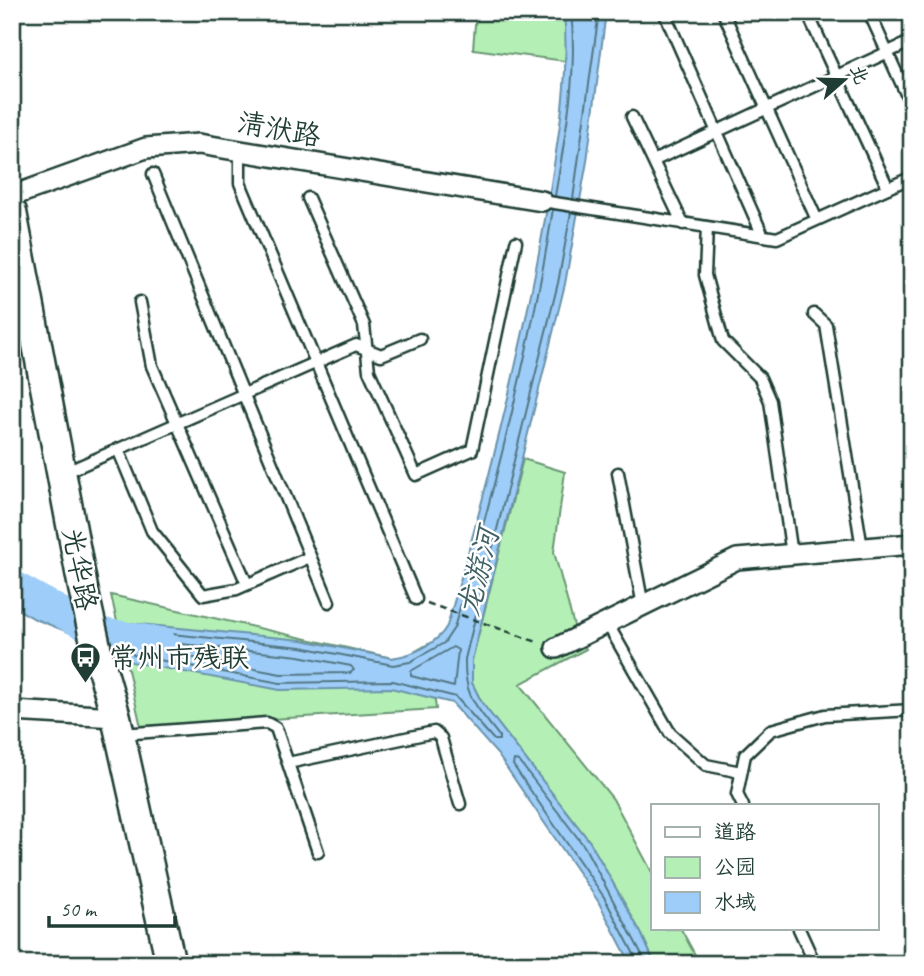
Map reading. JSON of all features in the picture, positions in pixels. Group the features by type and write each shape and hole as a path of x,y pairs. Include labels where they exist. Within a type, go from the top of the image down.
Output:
{"main road":[{"name":"光华路","path":"12,212 83,588 118,726 171,964"}],"street":[{"name":"清洑路","path":"12,196 146,148 199,144 542,201"},
{"path":"556,648 737,559 912,544"},
{"path":"12,711 118,726"}],"lane":[{"path":"664,12 763,236"},
{"path":"723,12 817,220"},
{"path":"807,12 888,188"},
{"path":"869,12 912,107"},
{"path":"653,161 912,41"},
{"path":"632,117 682,224"},
{"path":"240,150 240,183 416,599"},
{"path":"153,174 329,602"},
{"path":"542,201 777,238 912,177"},
{"path":"308,198 364,325 369,370 416,475 472,450 516,242"},
{"path":"707,227 705,275 723,341 760,378 770,401 792,555"},
{"path":"140,302 152,366 247,584"},
{"path":"814,314 827,325 862,548"},
{"path":"61,474 356,345 381,355 420,339"},
{"path":"118,449 152,531 203,596 247,584 310,557"},
{"path":"618,473 643,606"},
{"path":"607,623 670,733 706,765 741,772"},
{"path":"742,804 737,794 745,755 771,730 825,715 912,710"},
{"path":"118,726 267,723 276,728 318,852"},
{"path":"288,763 434,732 441,738 460,804"},
{"path":"799,930 815,964"}],"path":[{"path":"416,599 556,648"}],"green space":[{"path":"476,12 573,12 565,61 473,49"},
{"path":"523,459 565,472 554,552 574,626 586,649 520,684 613,799 651,870 651,930 682,930 700,964 655,964 641,933 590,842 482,703 472,683 472,660"},
{"path":"111,595 392,658 407,656 428,644 436,709 141,727"}],"water":[{"path":"564,12 606,12 587,161 565,284 472,660 472,683 482,703 590,842 641,933 655,964 631,964 598,901 498,755 452,703 391,688 280,690 126,661 117,622 302,640 392,658 424,648 443,632 447,626 491,468 538,256 562,108"},
{"path":"12,571 60,597 71,633 35,619 12,606"}],"waterway":[{"name":"龙游河","path":"12,585 97,632 161,642"}],"place":[{"name":"常州市残联","path":"86,684"}]}
